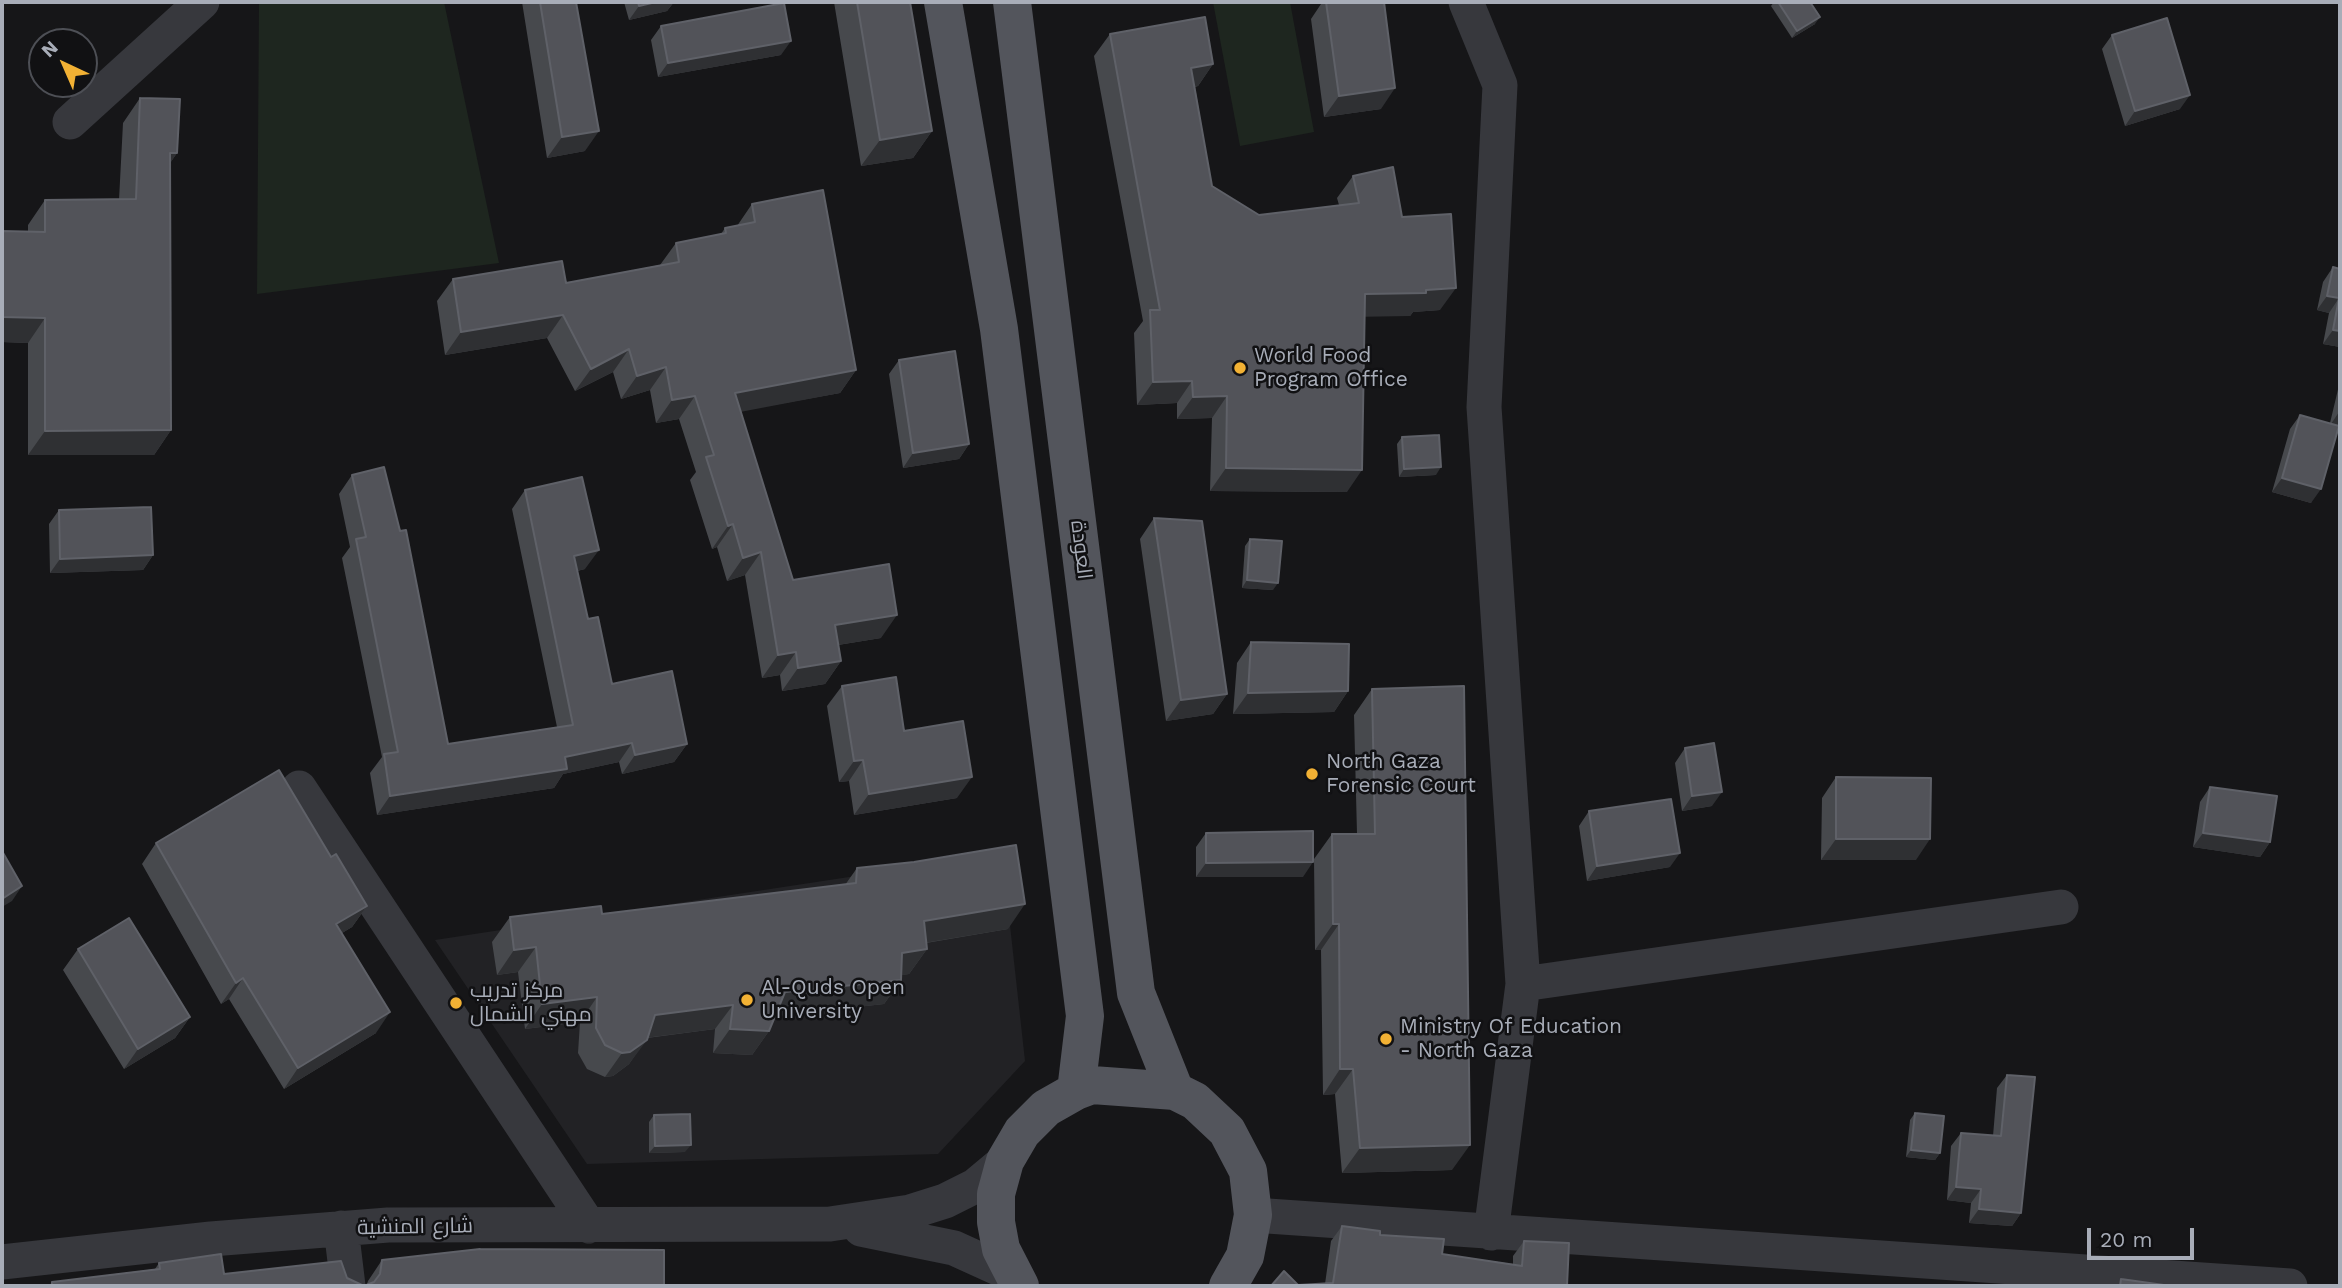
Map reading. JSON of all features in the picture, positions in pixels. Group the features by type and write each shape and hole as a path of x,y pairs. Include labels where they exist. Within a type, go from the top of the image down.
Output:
{"main road":[{"path":"943,2 999,329 1085,1016 1076,1091"},
{"name":"العودة","path":"1012,2 1136,993 1175,1091"},
{"path":"1016,1280 1001,1249 996,1222 996,1194 1005,1161 1012,1146 1034,1119 1076,1091 1092,1086 1175,1091 1195,1101 1227,1131 1248,1171 1253,1215 1245,1256 1228,1286"}],"street":[{"path":"70,122 202,2"},
{"path":"1466,2 1500,85 1484,407 1523,984 1491,1233"},
{"path":"299,788 589,1226"},
{"path":"1523,984 2061,907"},
{"name":"شارع المنشية","path":"2,1262 388,1225 830,1224 911,1212 945,1200 975,1186 1005,1161"},
{"path":"1253,1215 1491,1233 1913,1272 2290,1286"},
{"name":"شارع المنشية","path":"830,1224 932,1241 974,1255 1016,1280"},
{"path":"341,1228 348,1286"}],"shaded area":[{"path":"259,2 444,2 499,263 257,294"},
{"path":"1213,2 1290,2 1314,132 1240,146"},
{"name":"Al-Quds Open University","path":"928,865 1004,871 1025,1061 938,1154 587,1164 435,940"}],"building":[{"path":"540,2 576,2 599,131 562,137"},
{"path":"638,2 656,2 639,6"},
{"path":"857,2 910,2 932,131 880,140"},
{"path":"1326,2 1384,2 1395,88 1339,96"},
{"path":"1778,2 1810,2 1820,17 1797,31"},
{"path":"784,3 791,41 668,63 661,26"},
{"path":"1205,17 1213,64 1191,68 1212,186 1259,215 1359,203 1353,176 1393,167 1402,217 1451,214 1456,288 1426,290 1426,293 1365,294 1362,470 1226,468 1227,396 1193,397 1192,381 1153,382 1150,310 1160,310 1110,34"},
{"path":"2167,18 2190,95 2135,111 2112,35"},
{"path":"140,98 180,99 177,153 170,153 171,430 45,431 45,318 2,317 2,231 45,232 45,200 136,199"},
{"path":"823,190 856,370 735,393 793,580 889,564 897,615 835,625 841,661 798,668 796,652 778,655 761,552 743,558 733,524 728,526 706,457 714,455 695,396 672,400 666,367 637,376 629,349 591,369 563,315 461,332 453,279 562,261 566,283 679,262 676,243 726,233 725,228 755,222 752,204"},
{"path":"2333,267 2340,269 2340,331 2333,330 2339,298 2327,296"},
{"path":"955,351 969,444 913,453 899,360"},
{"path":"2300,415 2339,426 2321,489 2282,478"},
{"path":"1439,435 1441,467 1404,469 1402,437"},
{"path":"384,467 400,531 406,530 448,744 573,725 525,490 582,477 599,550 574,556 588,619 598,617 612,684 672,671 687,744 635,755 632,743 565,757 567,769 390,796 384,754 398,752 356,539 366,537 352,475"},
{"path":"151,507 153,555 60,559 59,510"},
{"path":"1154,518 1202,521 1227,694 1181,700"},
{"path":"1250,539 1282,541 1278,583 1247,580"},
{"path":"1251,642 1349,644 1348,691 1248,693"},
{"path":"896,677 904,731 963,721 972,777 869,794 863,760 854,761 842,686"},
{"path":"1464,686 1470,1145 1360,1148 1353,1069 1340,1069 1339,924 1333,924 1332,834 1375,834 1372,689"},
{"path":"1714,743 1722,792 1692,796 1685,748"},
{"path":"279,770 331,857 336,854 367,906 336,924 390,1012 298,1068 243,978 236,983 156,843"},
{"path":"1836,777 1931,778 1930,839 1836,839"},
{"path":"2210,787 2277,796 2270,842 2203,833"},
{"path":"1671,799 1680,853 1597,866 1589,811"},
{"path":"1313,831 1313,862 1206,863 1206,833"},
{"path":"1016,845 1025,904 924,921 927,949 902,953 901,980 785,992 769,1031 730,1029 733,1005 655,1015 647,1040 630,1052 622,1053 605,1045 596,1028 597,997 542,1004 536,947 514,950 510,917 601,906 602,914 856,883 857,868 914,862"},
{"path":"2,851 22,886 2,899"},
{"path":"129,918 190,1017 138,1049 78,949"},
{"path":"2007,1075 2035,1077 2021,1213 1979,1209 1981,1189 1956,1187 1961,1133 2001,1136"},
{"path":"1915,1113 1944,1116 1940,1153 1911,1150"},
{"path":"690,1114 691,1145 655,1146 654,1115"},
{"path":"1342,1226 1380,1231 1380,1235 1444,1239 1442,1254 1522,1266 1524,1241 1569,1243 1567,1286 1271,1286 1284,1271 1298,1285 1333,1283"},
{"path":"480,1249 664,1250 664,1286 364,1286 374,1282 380,1274 382,1260"},
{"path":"221,1254 224,1274 341,1261 347,1278 364,1286 52,1286 52,1282 160,1269 159,1263"},
{"path":"2121,1279 2171,1286 2120,1286"}],"place":[{"name":"World Food Program Office","path":"1240,368"},
{"name":"North Gaza Forensic Court","path":"1312,774"},
{"name":"Al-Quds Open University","path":"747,1000"},
{"name":"مركز تدريب مهني الشمال","path":"456,1003"},
{"name":"Ministry Of Education - North Gaza","path":"1386,1039"}]}
